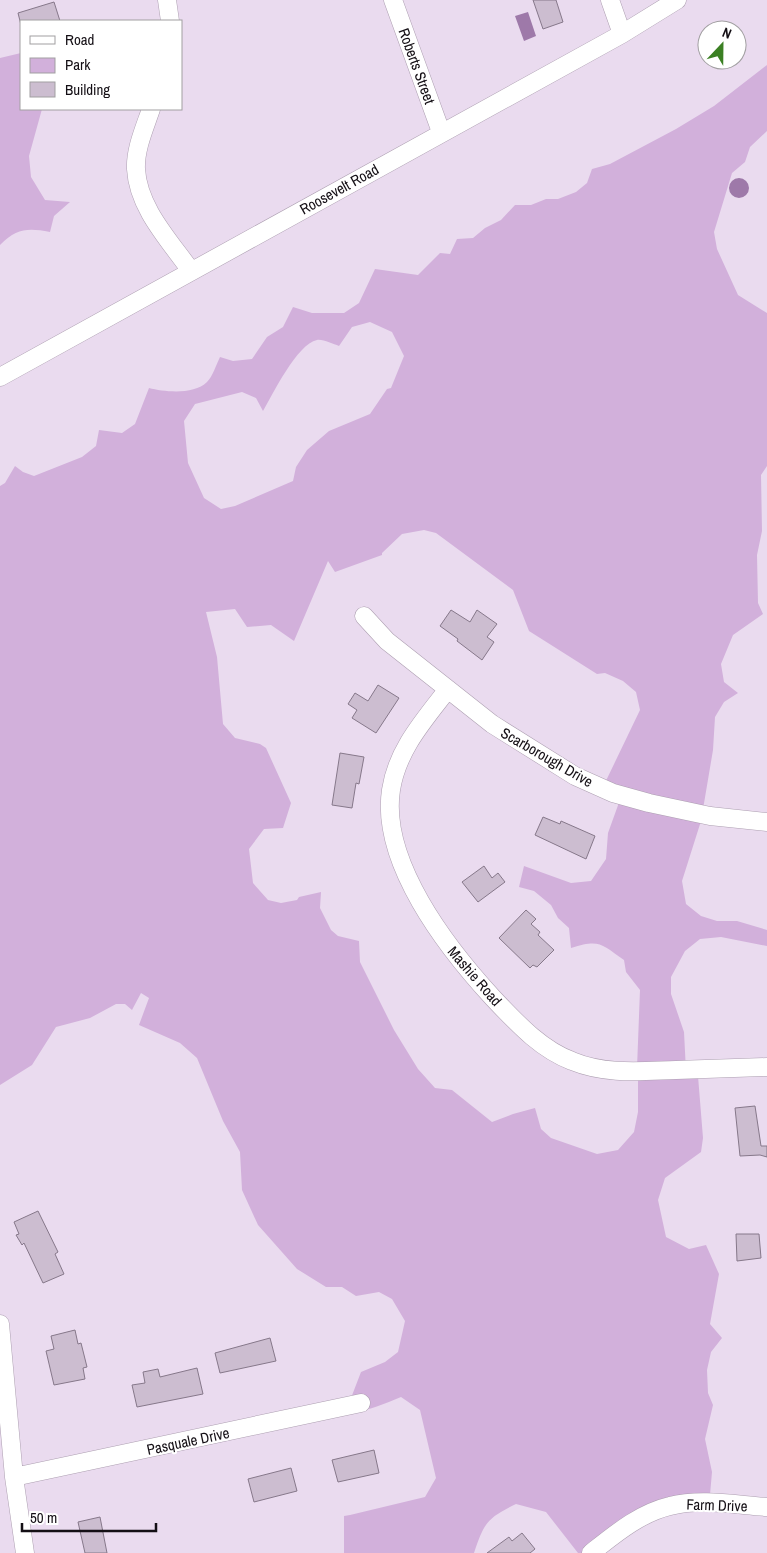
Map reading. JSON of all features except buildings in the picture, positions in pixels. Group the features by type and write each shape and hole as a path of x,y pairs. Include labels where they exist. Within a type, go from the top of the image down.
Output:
{"street":[{"path":"167,0 170,20"},
{"name":"Roberts Street","path":"393,0 441,132"},
{"path":"610,0 622,34"},
{"name":"Roosevelt Road","path":"0,376 622,34 677,0"},
{"path":"151,110 140,143 136,169 142,198 191,271"},
{"name":"Scarborough Drive","path":"364,616 387,641 492,724 527,748 575,776 613,793 649,803 710,816 767,822"},
{"name":"Mashie Road","path":"448,689 412,736 403,752 391,789 390,806 402,865 436,927 466,969 520,1026 545,1047 571,1061 595,1068 620,1072 767,1067"},
{"path":"0,1324 14,1477 25,1553"},
{"name":"Pasquale Drive","path":"14,1477 361,1404"},
{"name":"Farm Drive","path":"591,1553 641,1517 671,1506 698,1502 767,1508"}],"green space":[{"path":"20,53 20,110 42,110 29,156 31,177 45,200 70,202 54,216 50,232 29,230 17,232 0,245 0,58"},
{"path":"767,65 767,131 750,147 745,162 732,173 714,232 717,249 738,295 767,313 767,466 761,475 762,531 757,555 758,603 763,614 733,635 721,664 724,682 738,693 724,702 715,717 713,750 701,821 682,881 686,904 701,916 717,921 737,921 767,930 767,946 721,937 700,939 685,951 671,977 671,994 684,1032 686,1071 698,1076 703,1138 701,1152 665,1178 658,1200 666,1237 689,1249 706,1245 719,1274 710,1324 722,1338 711,1352 707,1370 708,1393 713,1405 705,1439 712,1472 709,1506 671,1509 593,1553 578,1553 546,1512 516,1504 499,1513 488,1522 474,1553 344,1553 344,1516 425,1497 436,1478 420,1410 401,1397 367,1409 346,1411 361,1372 385,1362 398,1352 405,1321 392,1299 379,1292 356,1296 342,1287 326,1287 297,1269 258,1225 242,1190 240,1152 223,1121 197,1058 180,1043 139,1025 149,998 141,993 132,1010 125,1004 116,1004 90,1018 56,1027 32,1065 0,1085 0,486 5,483 15,466 23,472 34,476 82,457 96,446 99,430 122,433 135,424 149,388 163,391 195,389 209,380 220,357 233,361 252,359 267,337 283,327 293,307 312,313 344,313 359,303 375,269 418,275 440,253 450,254 457,239 473,238 485,228 501,220 515,205 531,205 546,199 558,199 576,192 587,183 592,169 610,164 676,129 714,106","holes":["370,322 392,332 404,356 391,388 387,389 370,414 329,431 307,450 296,467 293,481 235,506 221,509 204,498 188,463 184,421 195,404 242,392 256,398 263,411 286,371 309,344 319,340 339,346 352,327","424,530 436,533 513,590 529,631 597,674 605,673 623,681 636,692 640,710 603,787 621,797 608,833 606,859 591,881 571,883 524,866 519,887 534,891 551,905 558,918 569,928 571,948 588,944 605,947 624,960 626,972 640,990 637,1068 638,1112 634,1132 618,1150 597,1154 551,1138 541,1129 535,1108 492,1122 452,1090 435,1088 418,1069 394,1030 360,962 359,941 338,936 331,930 320,908 321,892 281,903 268,900 253,883 249,849 264,829 283,828 291,803 266,748 260,744 235,738 223,724 217,657 206,612 235,609 247,627 271,625 294,641 328,561 335,572 382,555 402,534"]}],"shaded area":[{"path":"528,12 536,36 524,41 515,16"},
{"path":"739,178 746,181 749,188 746,195 739,198 732,195 729,188 732,181"}]}
